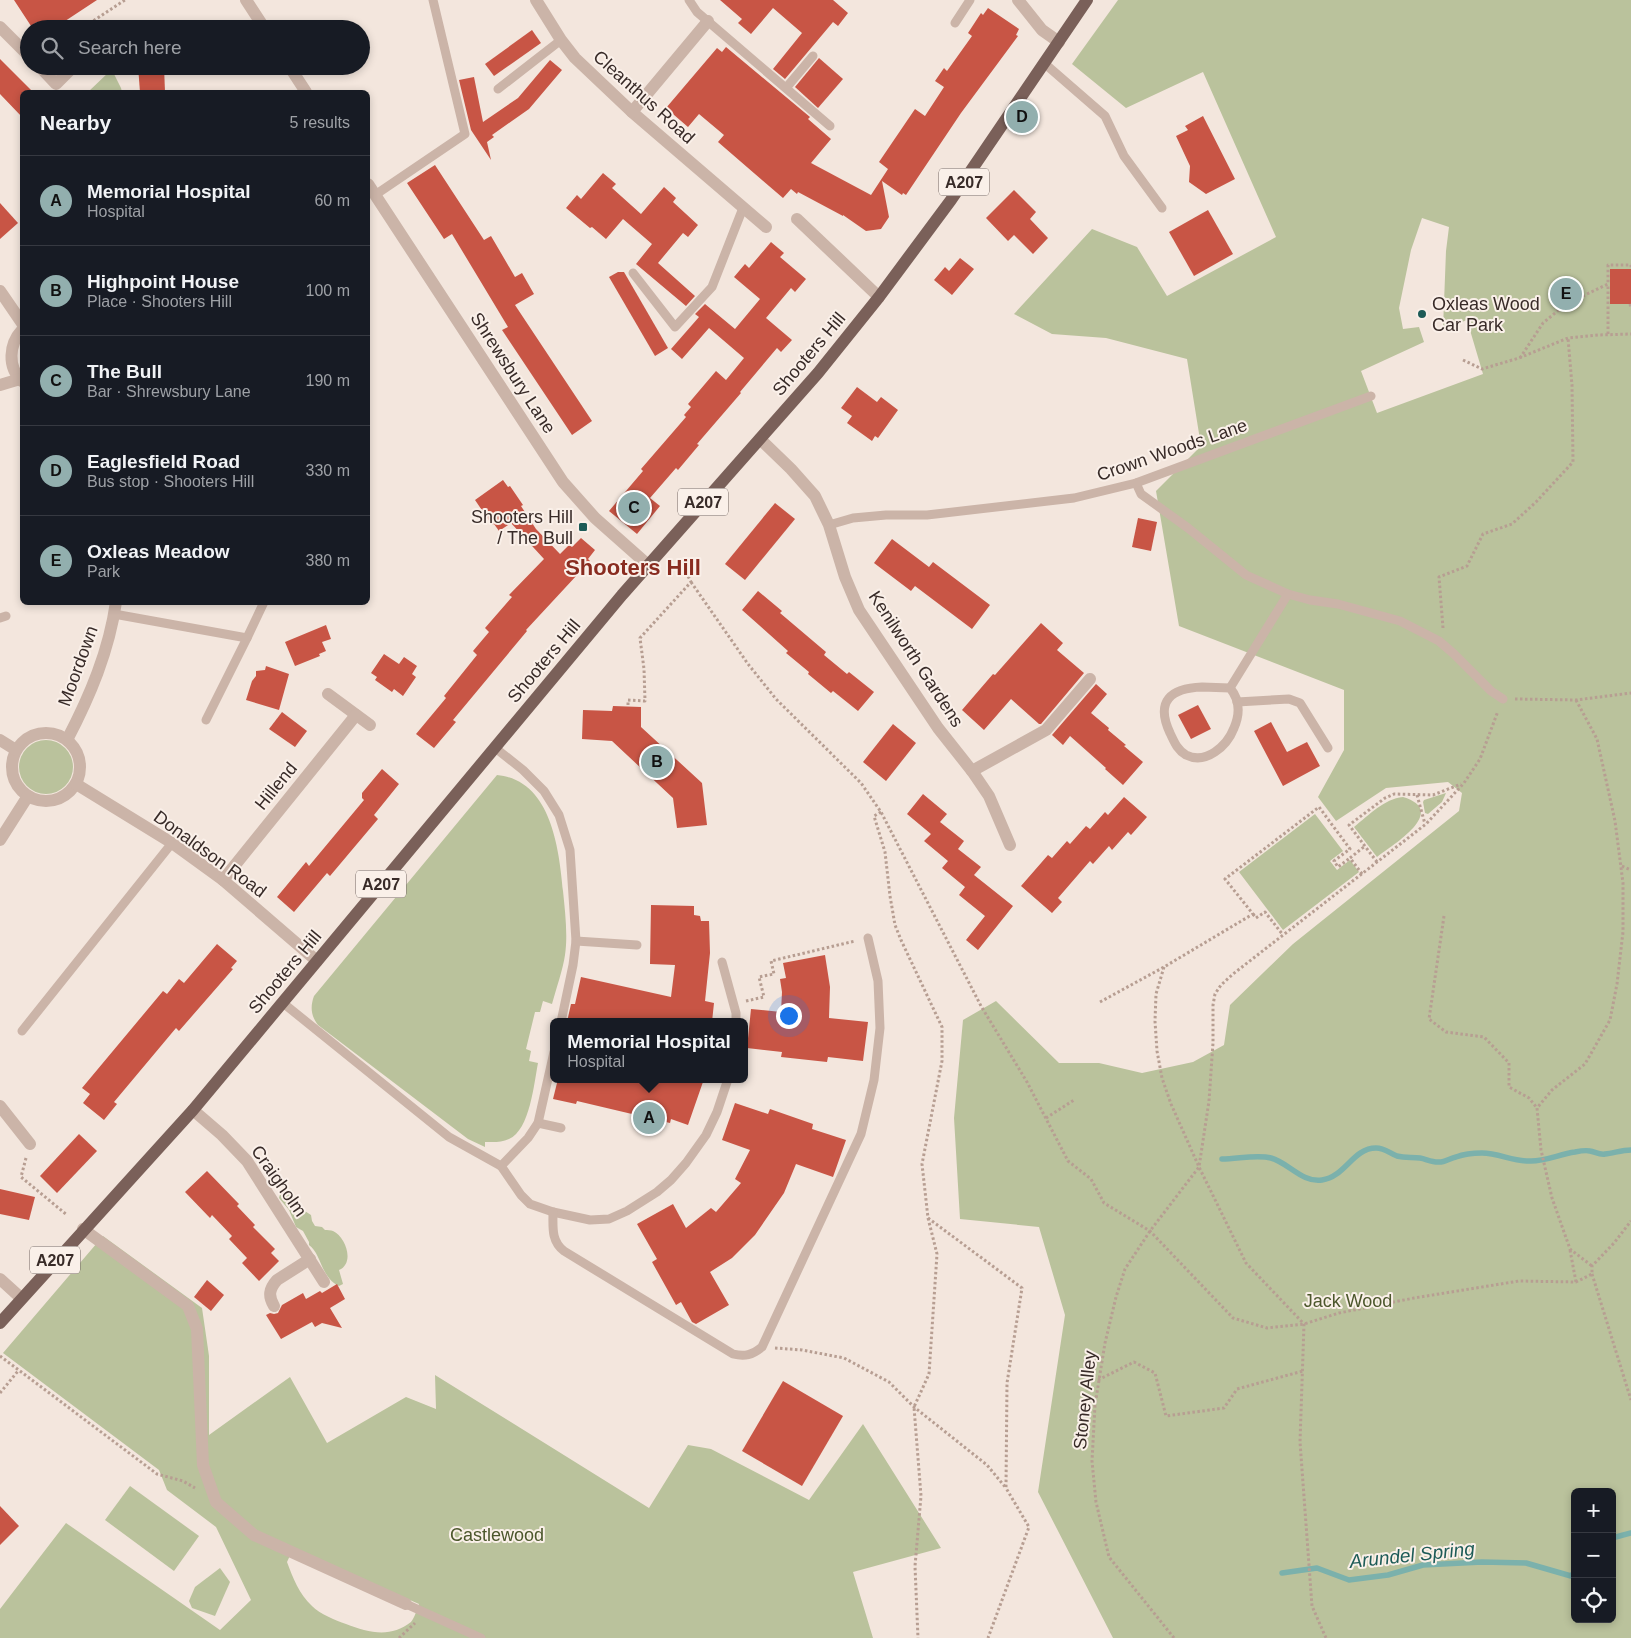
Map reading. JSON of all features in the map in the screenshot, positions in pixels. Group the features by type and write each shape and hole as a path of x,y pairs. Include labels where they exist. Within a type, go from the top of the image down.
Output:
{"main road":[{"name":"Shooters Hill","path":"0,1323 83,1229 193,1110 494,747 648,565 818,372 879,297 951,200 1087,0"}],"street":[{"path":"246,0 258,20"},
{"name":"Cleanthus Road","path":"536,0 561,40 575,58 632,112 766,227"},
{"path":"1018,0 1042,30 1059,42"},
{"path":"632,112 708,21"},
{"path":"0,27 20,47"},
{"path":"48,75 56,84 65,75"},
{"path":"295,75 305,90"},
{"name":"Shrewsbury Lane","path":"370,187 563,482 595,518 648,565"},
{"path":"797,219 879,297"},
{"path":"0,291 20,319"},
{"path":"20,332 13,346 11,358 14,369 20,378"},
{"path":"0,385 20,380"},
{"name":"Kenilworth Gardens","path":"760,439 791,468 815,496 829,525 844,577 859,610 938,728 989,796 1010,845"},
{"name":"Moordown","path":"67,740 88,699 104,654 115,608"},
{"path":"972,771 1046,730 1090,678"},
{"path":"328,694 370,725"},
{"name":"Hillend","path":"222,880 356,715"},
{"path":"45,733 67,740 74,747 80,765 76,784 69,793 60,799 38,800 28,796 18,788 13,776 12,762 16,750 24,741 34,735 45,733"},
{"path":"0,740 16,750"},
{"name":"Donaldson Road","path":"76,784 172,843 222,880 317,961"},
{"path":"0,840 28,796"},
{"path":"0,1106 30,1144"},
{"name":"Craigholm","path":"193,1110 222,1135 247,1161 324,1282"},
{"path":"83,1229 188,1306 197,1329 202,1465 216,1502 254,1535 406,1604"},
{"path":"274,1306 270,1296 276,1280 310,1259"},
{"path":"0,1279 21,1298"}],"lane":[{"path":"375,195 465,134 433,0"},
{"path":"689,0 708,21 830,126"},
{"path":"955,23 970,0"},
{"path":"498,89 561,40"},
{"path":"786,88 813,56"},
{"path":"1044,63 1105,116 1124,156 1162,208"},
{"path":"633,273 675,327 712,287 744,208"},
{"name":"Crown Woods Lane","path":"829,525 854,518 886,515 927,515 1074,498 1136,483 1371,396"},
{"path":"1136,483 1141,494 1188,528 1246,575 1288,594 1310,600 1338,604 1400,621 1439,641 1491,691 1503,699"},
{"path":"1230,688 1288,594"},
{"path":"206,720 263,605"},
{"path":"115,608 247,638"},
{"path":"1187,688 1230,688 1238,702 1237,720 1232,733 1223,745 1207,756 1198,758 1186,755 1177,747 1163,716 1166,704 1173,694 1187,688"},
{"path":"1238,702 1296,700 1304,707 1328,748"},
{"path":"494,747 524,770 544,791 560,815 570,850 576,941 562,1018"},
{"path":"22,1031 172,843"},
{"path":"553,1212 554,1239 564,1251 733,1354 744,1356 754,1354 762,1347 861,1134 874,1080 880,1028 878,980 868,938"},
{"path":"576,941 637,945"},
{"path":"722,962 735,1018"},
{"path":"283,1003 449,1137 501,1166 520,1195 530,1204 553,1212 590,1220 609,1219 628,1211 657,1192 671,1180 706,1135 717,1112 727,1083"},
{"path":"501,1166 528,1138 538,1123 550,1070"},
{"path":"538,1123 561,1128"},
{"path":"406,1604 481,1638"}],"path":[{"path":"95,20 126,0"},
{"path":"1608,334 1608,265 1631,265 1631,269"},
{"path":"1519,358 1543,323 1566,304 1608,284"},
{"path":"1464,360 1482,369 1519,358 1568,338 1631,334"},
{"path":"1439,641 1443,627 1439,577 1467,566 1483,534 1512,524 1536,502 1573,462 1572,385 1568,338"},
{"path":"677,559 748,664 776,699 861,783 881,812 981,1006 1027,1082 1068,1161 1091,1179 1104,1203 1150,1231 1233,1318 1267,1328 1304,1324 1339,1313 1414,1298 1519,1281 1576,1282 1592,1274"},
{"path":"628,705 628,700 645,701 640,638 691,582"},
{"path":"1199,1167 1209,1101 1213,1042 1213,1005 1215,994 1221,985 1426,824 1464,783 1480,759 1503,699 1576,700 1631,693"},
{"path":"1538,1108 1552,1090 1585,1064 1610,1020 1617,984 1623,932 1624,882 1615,821 1597,739 1576,700"},
{"path":"1377,862 1350,826 1385,798 1394,794 1433,795 1464,783"},
{"path":"1417,795 1426,824"},
{"path":"1283,935 1265,912 1256,918 1225,879 1319,807 1350,849 1334,861 1338,867 1365,846"},
{"path":"881,812 874,816 885,852 895,925 942,1027 942,1062 922,1164 928,1218 937,1254 928,1374 914,1407 921,1496 915,1566 918,1638"},
{"path":"1350,858 1362,874"},
{"path":"1621,866 1631,870"},
{"path":"1100,1002 1164,967 1253,914"},
{"path":"1444,916 1429,1019 1446,1032 1484,1037 1509,1063 1509,1087 1529,1098 1538,1108 1541,1150 1546,1173 1552,1198 1570,1249 1576,1282"},
{"path":"733,1004 764,997 759,977 774,974 771,961 868,938"},
{"path":"1164,967 1156,994 1155,1021 1157,1051 1162,1078 1171,1104 1199,1167 1246,1263 1304,1324 1300,1442 1312,1606 1326,1638"},
{"path":"1046,1118 1074,1100"},
{"path":"30,1144 21,1177 67,1215"},
{"name":"Stoney Alley","path":"1174,1638 1109,1557 1096,1502 1092,1461 1098,1380 1116,1296 1124,1269 1150,1231 1199,1167"},
{"path":"928,1218 1022,1288 1007,1383 1006,1488"},
{"path":"1631,1220 1614,1243 1592,1266 1592,1274 1631,1400"},
{"path":"1570,1249 1592,1266"},
{"path":"762,1347 802,1350 844,1358 889,1382 914,1407 987,1465 1006,1488 1029,1527 988,1638"},
{"path":"0,1356 157,1474 183,1481 216,1502"},
{"path":"1098,1380 1134,1362 1155,1373 1166,1416 1224,1408 1237,1388 1302,1371"},
{"path":"0,1393 18,1371"},
{"path":"1626,1385 1631,1386"},
{"path":"399,1638 418,1620"}],"green space":[{"name":"Jack Wood","path":"1118,0 1631,0 1631,1638 1113,1638 1038,1492 1065,1315 1039,1227 960,1219 954,1118 963,1020 996,1001 1059,1063 1099,1063 1142,1073 1193,1062 1224,1045 1230,1005 1293,944 1459,811 1462,793 1448,782 1386,788 1336,821 1318,797 1344,750 1344,690 1179,626 1156,491 1201,446 1187,359 1106,338 1052,334 1014,314 1092,229 1137,247 1167,296 1276,237 1203,72 1126,108 1072,64","holes":["1422,218 1449,227 1446,251 1443,329 1467,320 1483,374 1377,413 1361,371 1424,342 1419,327 1403,329 1399,308 1411,250"]},
{"path":"106,75 114,75 122,90 90,90"},
{"path":"46,740 56,742 65,748 71,757 73,767 71,777 65,786 56,792 46,794 36,792 27,786 21,777 19,767 21,757 27,748 36,742"},
{"path":"497,775 515,780 530,789 541,803 549,819 559,855 565,907 566,947 552,1004 543,1001 540,1012 535,1012 526,1049 531,1051 529,1061 538,1063 530,1105 522,1126 509,1139 485,1142 485,1147 468,1139 318,1025 313,1015 312,1004 314,996"},
{"path":"1446,793 1442,802 1428,814 1425,813 1424,800"},
{"path":"1403,797 1416,803 1421,810 1419,819 1405,836 1377,857 1354,827 1383,804"},
{"path":"1315,814 1343,851 1330,861 1337,870 1350,860 1359,872 1283,930 1239,872"},
{"path":"281,1190 292,1190 297,1206 311,1215 315,1226 333,1231 342,1239 348,1256 344,1267 339,1270 343,1284 339,1286 328,1277 303,1231 296,1227 289,1210 279,1198"},
{"name":"Castlewood","path":"103,1236 202,1308 209,1356 209,1435 290,1377 327,1443 406,1397 436,1409 435,1375 649,1508 688,1445 711,1449 809,1500 863,1424 941,1548 853,1572 873,1638 0,1638 0,1609 66,1523 220,1630 251,1600 216,1527 167,1490 159,1470 3,1353","holes":["293,1549 419,1604 411,1622 396,1630 371,1632 355,1627 337,1621 319,1612 312,1606 300,1591 287,1562"]},
{"path":"130,1486 199,1536 174,1571 105,1520"},
{"path":"220,1568 230,1582 215,1616 192,1608 189,1601 195,1587"}],"building":[{"path":"14,0 97,0 67,20 27,20"},
{"path":"720,0 833,0 848,13 838,26 833,22 785,79 773,69 802,33 773,8 751,34 738,23 742,19"},
{"path":"988,8 1019,29 1016,35 1018,36 961,113 906,195 903,193 902,195 882,181 889,217 881,229 866,231 843,215 798,192 797,194 791,189 783,198 718,142 724,135 699,114 688,127 666,108 717,48 722,52 726,47 810,117 808,119 831,139 811,163 871,195 888,169 879,162 915,109 925,116 944,87 935,81 944,68 947,71 972,36 968,33 981,13 983,15"},
{"path":"532,30 541,43 494,76 485,64"},
{"path":"819,58 843,79 818,108 795,87"},
{"path":"0,59 31,90 20,90 20,115 0,94"},
{"path":"550,60 562,70 529,109 492,135 494,137 487,142 491,160 471,130 459,80 474,77 483,122 518,98"},
{"path":"139,75 164,75 165,90 140,90"},
{"path":"1203,116 1235,179 1206,194 1189,182 1190,166 1176,136 1188,130 1185,126"},
{"path":"435,165 484,240 491,236 515,277 522,273 534,294 515,305 592,421 572,435 502,330 508,327 452,234 444,239 407,183"},
{"path":"603,173 616,184 612,188 641,214 664,187 676,198 673,202 698,225 688,237 683,233 658,263 695,296 686,306 636,264 652,244 623,219 606,239 566,208 577,195 581,199"},
{"path":"1014,190 1036,212 1030,219 1048,238 1033,254 1014,235 1008,241 986,218"},
{"path":"0,203 18,223 0,239"},
{"path":"1208,210 1233,254 1194,276 1169,232"},
{"path":"771,242 784,253 780,257 806,279 795,292 791,288 766,318 792,340 781,352 777,348 697,444 699,445 678,470 676,468 650,498 660,506 637,534 609,511 643,471 641,469 686,417 684,415 691,407 688,404 716,371 726,380 744,358 709,328 682,359 671,349 699,317 695,314 705,304 735,329 760,299 734,277 745,264 749,268"},
{"path":"960,258 974,269 952,295 934,280 945,267 949,271"},
{"path":"1610,269 1631,269 1631,304 1610,304"},
{"path":"618,272 624,272 668,348 655,356 609,277"},
{"path":"857,387 877,402 881,397 898,410 878,438 875,436 872,441 847,423 852,416 841,408"},
{"path":"503,480 508,487 510,486 523,505 521,506 536,529 560,554 569,545 572,547 581,538 595,550 588,559 590,561 526,630 453,720 456,722 434,748 416,734 446,698 444,696 477,655 473,651 489,632 485,628 512,597 509,595 544,559 511,523 499,531 494,524 492,525 475,500"},
{"path":"775,503 795,519 745,580 725,564"},
{"path":"1138,518 1157,522 1151,551 1132,547"},
{"path":"892,539 929,567 933,562 990,605 972,629 915,586 911,591 874,563"},
{"path":"758,591 782,611 780,613 826,652 824,655 847,674 849,672 874,692 858,711 833,691 831,693 808,674 809,672 786,653 788,651 742,610"},
{"path":"1041,623 1063,643 1057,650 1084,673 1041,724 1011,699 984,730 962,710"},
{"path":"326,625 331,639 322,642 326,651 319,654 320,656 295,666 285,642"},
{"path":"384,654 399,664 404,657 417,666 412,674 416,677 403,696 394,689 392,692 375,680 377,677 371,673"},
{"path":"266,666 289,674 279,710 246,700 252,681 256,676 256,671 265,670"},
{"path":"1096,684 1107,694 1091,713 1143,762 1123,785 1070,736 1063,745 1052,735"},
{"path":"1198,705 1211,729 1191,739 1178,715"},
{"path":"613,706 641,707 641,727 702,783 707,825 677,828 673,798 612,741 582,739 583,710 612,711"},
{"path":"282,712 307,731 295,747 269,729"},
{"path":"1271,722 1287,752 1307,742 1320,766 1283,786 1254,731"},
{"path":"893,724 916,743 886,781 863,762"},
{"path":"382,769 399,784 374,815 378,819 330,876 327,873 294,912 277,897 306,862 309,866 364,800 362,793"},
{"path":"923,794 947,814 940,822 964,841 958,849 981,867 974,875 1013,906 978,950 966,940 985,916 959,895 965,887 942,868 948,861 924,841 931,834 907,814"},
{"path":"1124,797 1147,817 1131,835 1128,832 1112,850 1109,846 1093,864 1090,861 1058,898 1062,902 1052,913 1021,886 1048,855 1052,858 1067,841 1070,844 1086,826 1090,829 1105,812 1108,815"},
{"path":"651,905 694,906 694,915 700,916 701,921 709,921 710,953 705,1001 714,1003 712,1018 568,1018 571,1004 575,1004 581,977 671,997 675,965 650,964"},
{"path":"217,944 237,961 231,968 233,969 179,1031 176,1028 114,1102 117,1104 104,1120 83,1103 90,1094 82,1088 163,991 167,994 179,979 184,983"},
{"path":"825,955 830,987 829,1018 868,1022 863,1061 828,1057 827,1062 781,1057 782,1052 748,1048 751,1009 781,1012 782,992 780,979 786,978 783,963"},
{"path":"557,1083 703,1083 688,1125 671,1119 670,1123 577,1101 576,1104 553,1099"},
{"path":"735,1103 768,1114 770,1109 813,1124 812,1129 846,1140 833,1177 796,1164 784,1193 755,1235 732,1258 710,1272 729,1305 696,1324 692,1322 681,1302 676,1305 652,1262 657,1259 637,1224 673,1204 686,1228 711,1208 716,1212 741,1183 735,1179 750,1150 722,1140"},
{"path":"79,1134 97,1151 57,1193 40,1176"},
{"path":"207,1171 239,1204 237,1206 255,1225 253,1227 275,1249 271,1253 279,1261 259,1281 242,1263 247,1258 229,1239 232,1236 212,1215 210,1218 185,1192"},
{"path":"0,1189 35,1197 29,1220 0,1214"},
{"path":"207,1280 224,1295 211,1311 194,1297"},
{"path":"337,1284 345,1299 330,1308 342,1328 322,1323 315,1327 312,1322 281,1339 266,1315 278,1313 282,1305 303,1293 306,1299 320,1291 322,1293"},
{"path":"783,1381 843,1416 802,1486 742,1451"},
{"path":"0,1506 19,1526 0,1545"}],"waterway":[{"path":"1222,1159 1271,1158 1308,1179 1322,1180 1337,1174 1361,1153 1368,1149 1376,1148 1397,1156 1420,1158 1433,1162 1445,1161 1475,1153 1488,1153 1531,1161 1583,1151 1603,1154 1631,1150"},
{"name":"Arundel Spring","path":"1616,1537 1631,1533"},
{"name":"Arundel Spring","path":"1282,1573 1317,1568 1349,1580 1388,1575 1423,1565 1482,1562 1526,1563 1571,1576"}],"place":[{"name":"Eaglesfield Road","path":"1022,117"},
{"name":"Oxleas Meadow","path":"1566,294"},
{"name":"Oxleas Wood Car Park","path":"1422,314"},
{"name":"The Bull","path":"634,508"},
{"name":"Shooters Hill / The Bull","path":"583,527"},
{"name":"Highpoint House","path":"657,762"},
{"name":"Memorial Hospital","path":"649,1118"}],"district":[{"name":"Shooters Hill","path":"633,567"}]}
